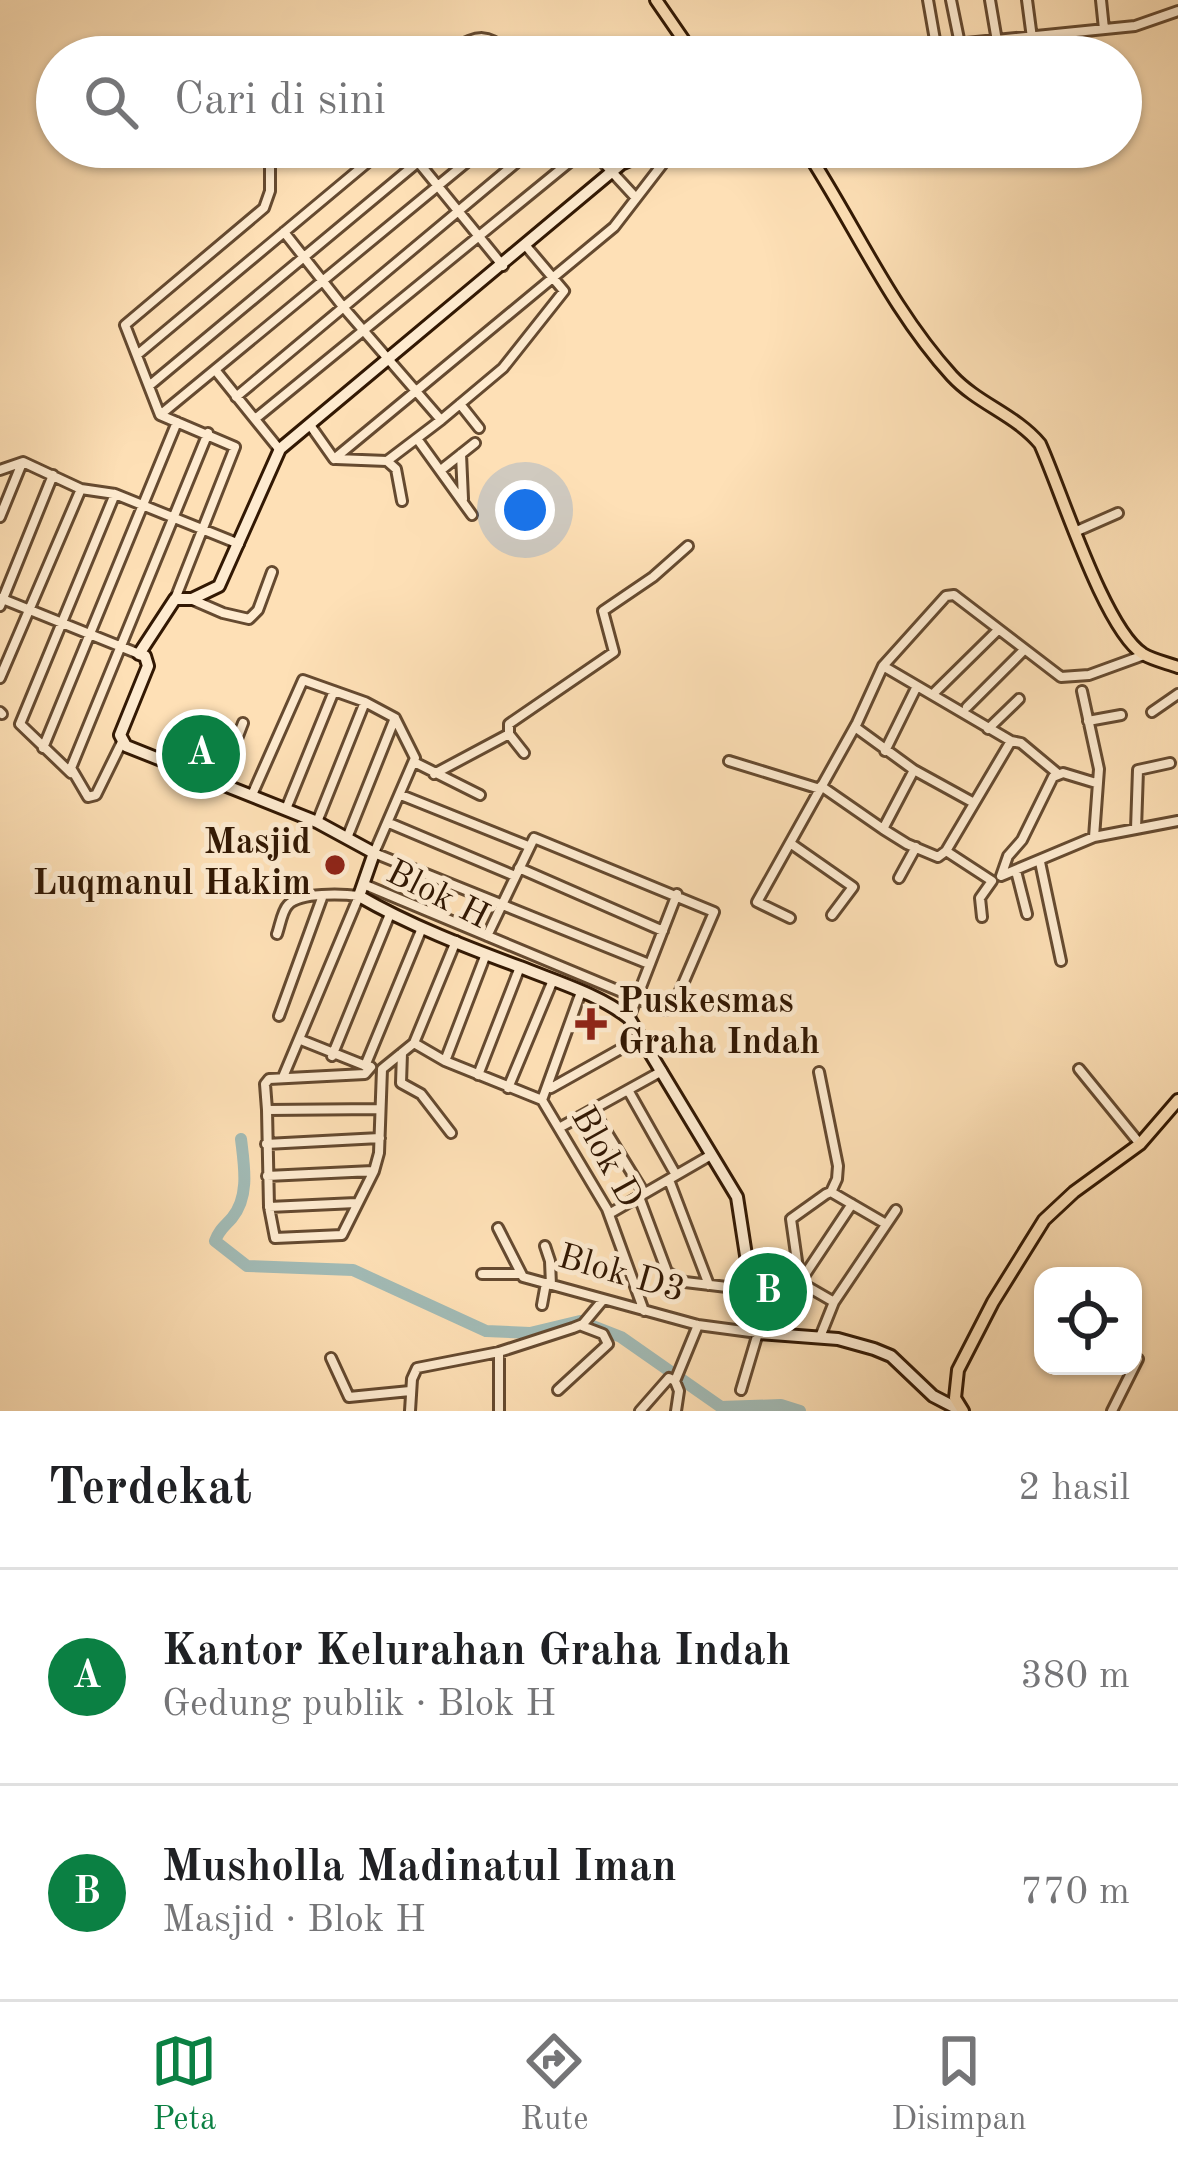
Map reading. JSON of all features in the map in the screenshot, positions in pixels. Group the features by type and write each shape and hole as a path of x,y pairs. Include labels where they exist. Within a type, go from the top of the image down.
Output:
{"main road":[{"path":"656,0 681,36"},
{"path":"817,168 899,307 955,379 1024,426 1040,444 1116,621 1144,655 1178,667"},
{"path":"962,1411 955,1398 958,1370 1044,1220 1140,1144 1178,1100"}],"street":[{"path":"928,0 934,36"},
{"path":"951,0 958,36"},
{"path":"990,0 997,36"},
{"path":"1027,0 1032,36"},
{"path":"1101,0 1104,28"},
{"path":"1046,36 1144,24 1178,11"},
{"path":"140,654 175,599 235,447 160,415 127,323 264,208 271,190 271,168"},
{"path":"137,355 361,168"},
{"path":"149,386 412,168"},
{"path":"424,168 503,266"},
{"path":"160,415 460,168"},
{"path":"236,397 510,168"},
{"path":"255,419 562,168"},
{"path":"607,168 636,198"},
{"path":"175,599 192,599 220,586 280,449 619,168"},
{"path":"334,459 614,227 659,168"},
{"path":"284,232 441,420"},
{"path":"334,459 387,461 503,368 564,291 526,246"},
{"path":"216,370 280,449"},
{"path":"460,404 479,428"},
{"path":"43,748 178,422"},
{"path":"310,425 334,459"},
{"path":"70,772 208,433"},
{"path":"418,440 472,515"},
{"path":"441,470 475,442"},
{"path":"461,454 463,499"},
{"path":"387,461 397,472 402,501"},
{"path":"0,470 23,462 81,489 115,494 239,544"},
{"path":"0,518 23,462"},
{"path":"53,475 1,601 31,611 60,624 90,636 145,656 148,666 121,728 122,742 93,798 20,724 60,624 115,494"},
{"path":"0,678 81,489"},
{"path":"1077,531 1118,513"},
{"path":"524,753 508,734 509,724 614,652 603,611 688,546"},
{"path":"192,599 223,614 249,619 258,610 272,572"},
{"path":"790,918 757,902 883,667 950,594 1061,677 1089,675 1144,655"},
{"path":"935,692 998,630"},
{"path":"967,707 1024,650"},
{"path":"883,667 1021,743 1057,773 1096,783"},
{"path":"252,795 301,683 307,680 395,718 416,763 480,795"},
{"path":"885,751 916,688"},
{"path":"286,809 334,691"},
{"path":"1082,691 1099,769 1094,837"},
{"path":"1152,712 1178,694"},
{"path":"988,728 1019,699"},
{"path":"317,822 364,702"},
{"path":"1088,721 1121,715"},
{"path":"347,838 395,718"},
{"path":"220,783 243,722"},
{"path":"854,727 914,770 974,803"},
{"path":"434,774 508,734"},
{"path":"729,761 821,788 883,829 938,857 1011,741"},
{"name":"Blok H","path":"122,742 347,838 374,853 361,890 390,914 581,992 629,1018 740,1206 759,1327"},
{"path":"416,763 374,853 649,964"},
{"path":"1136,829 1138,770 1170,763"},
{"path":"883,829 914,770"},
{"path":"982,917 980,898 997,878 1057,773"},
{"path":"401,796 529,846"},
{"path":"946,851 997,878 1094,837 1178,821"},
{"path":"389,824 663,931"},
{"path":"277,934 287,906 300,899 361,890 664,1010 673,1007 715,912 538,838 532,839 487,937"},
{"path":"790,843 853,887 832,915"},
{"path":"899,878 916,847"},
{"path":"1040,862 1061,961"},
{"path":"1016,871 1027,914"},
{"path":"283,1077 361,890"},
{"path":"629,1018 677,894"},
{"path":"279,1016 322,898"},
{"path":"332,1056 390,914"},
{"path":"422,927 372,1067 380,1109 374,1171 342,1235 275,1238 267,1176 266,1081 365,1074 372,1067 403,1052 414,1043 456,940"},
{"path":"445,1060 486,954"},
{"path":"478,1075 520,967"},
{"path":"508,1088 553,980"},
{"path":"414,1043 542,1100 581,992"},
{"path":"548,1090 644,1037"},
{"path":"301,1040 332,1056 372,1067"},
{"path":"403,1052 401,1084 421,1094 451,1133"},
{"path":"1079,1069 1140,1144"},
{"path":"559,1128 663,1070"},
{"path":"800,1282 791,1220 831,1192 838,1179 819,1072"},
{"path":"628,1090 672,1177 709,1286"},
{"name":"Blok D","path":"542,1100 608,1214 644,1311"},
{"path":"267,1111 380,1109"},
{"path":"593,1110 641,1195 664,1270 676,1279 753,1290"},
{"path":"266,1144 380,1138"},
{"path":"608,1214 711,1155"},
{"path":"267,1176 374,1171"},
{"path":"831,1192 886,1224"},
{"path":"269,1207 356,1203"},
{"path":"800,1282 852,1204"},
{"path":"820,1337 834,1302 896,1210"},
{"name":"Blok D3","path":"498,1228 520,1274 698,1325 759,1327"},
{"path":"542,1304 550,1261 544,1246"},
{"path":"482,1274 520,1274"},
{"path":"741,1390 759,1327 786,1278 792,1276 834,1302"},
{"path":"410,1411 417,1368 500,1352 584,1322 603,1300"},
{"path":"558,1390 608,1344 603,1334 584,1322"},
{"path":"676,1411 678,1377 698,1325"},
{"path":"759,1327 891,1356 933,1396 962,1411"},
{"path":"499,1411 500,1352"},
{"path":"331,1358 349,1397 410,1391"},
{"path":"1112,1411 1130,1375"},
{"path":"640,1411 662,1382 678,1377"}],"waterway":[{"path":"241,1139 241,1200 215,1241 247,1266 353,1270 486,1331 530,1333 580,1321 621,1337 721,1407 781,1405 800,1411"}],"place":[{"name":"Kantor Kelurahan Graha Indah","path":"201,754"},
{"name":"Masjid Luqmanul Hakim","path":"335,865"},
{"name":"Puskesmas Graha Indah","path":"591,1024"},
{"name":"Musholla Madinatul Iman","path":"768,1292"}]}
